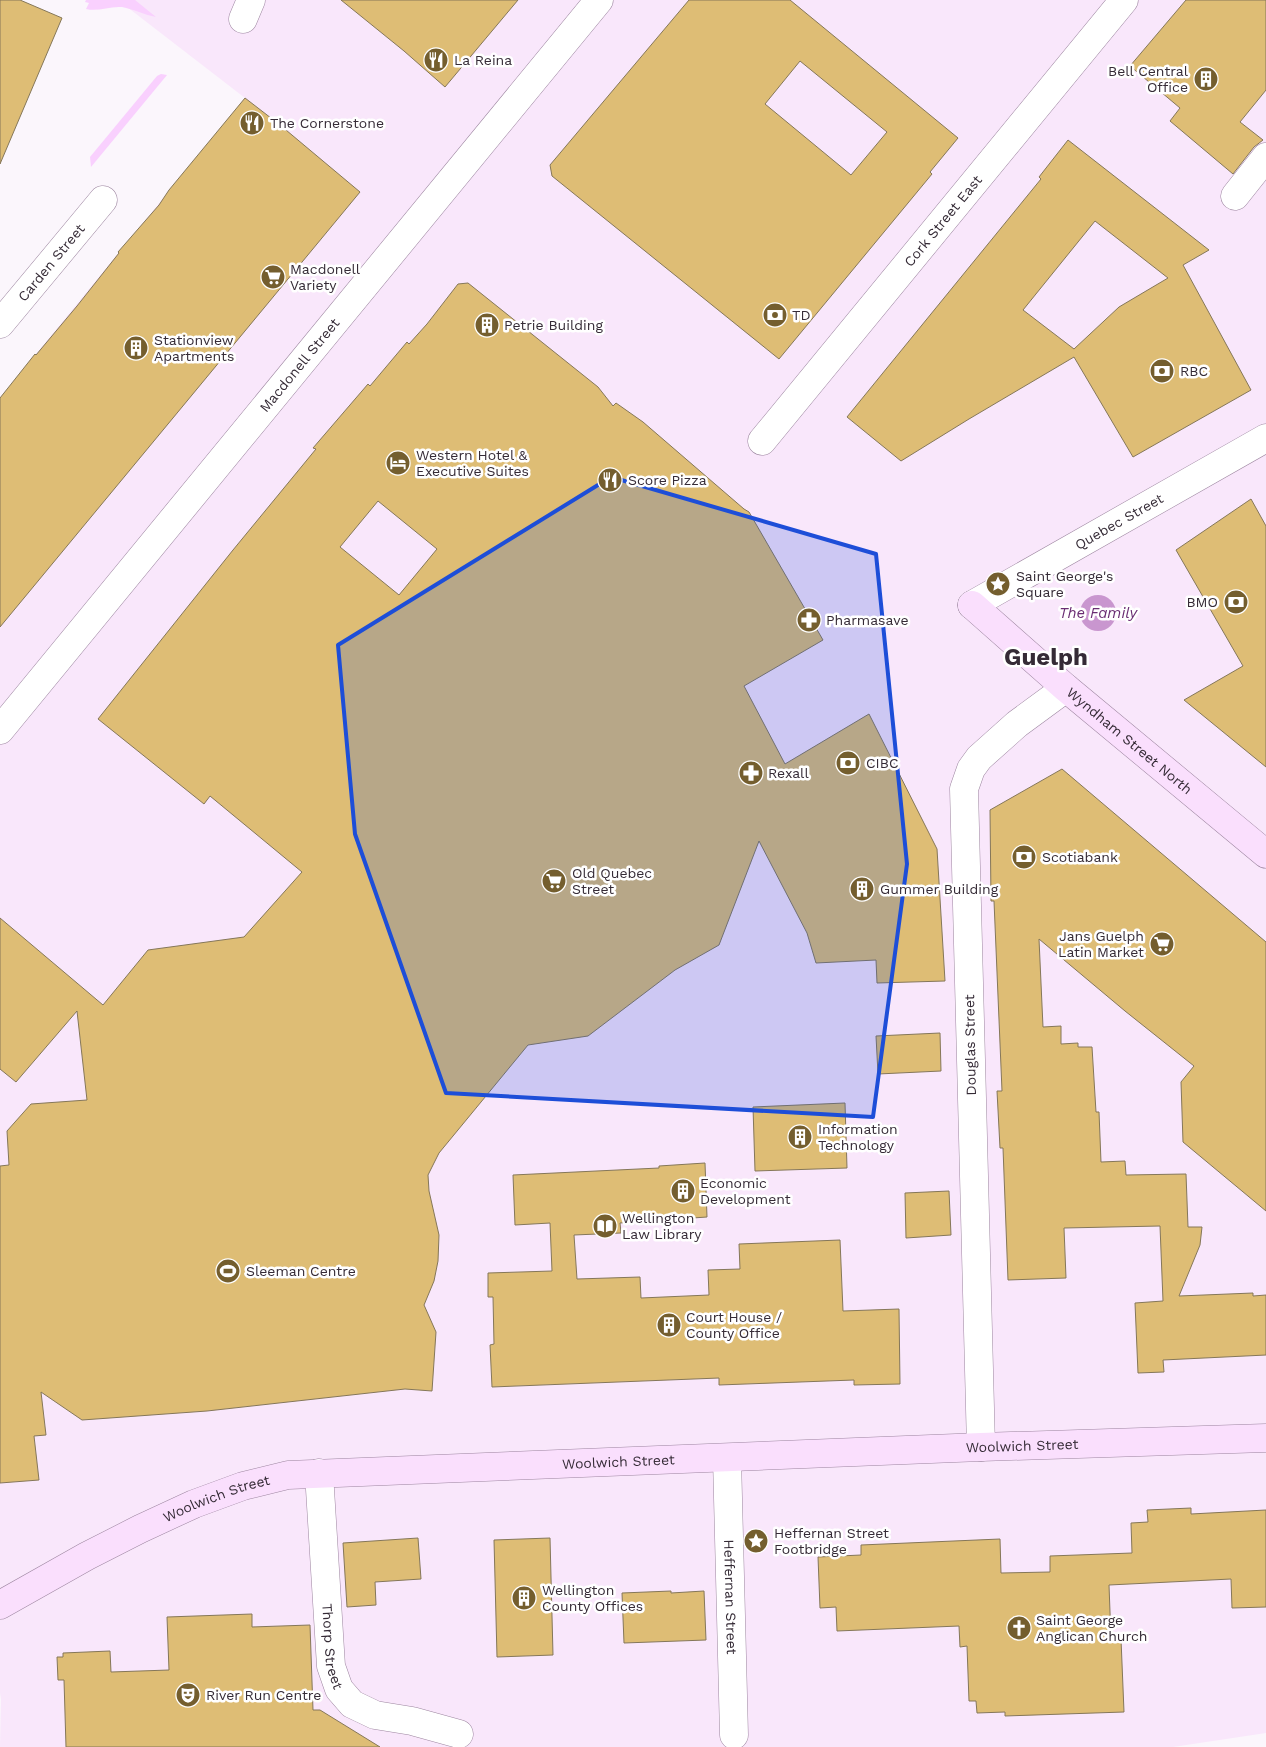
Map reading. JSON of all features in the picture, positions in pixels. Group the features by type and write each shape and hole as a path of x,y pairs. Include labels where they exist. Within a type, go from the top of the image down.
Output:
{"main road":[{"name":"Wyndham Street North","path":"972,605 1066,688 1266,854"},
{"name":"Woolwich Street","path":"0,1605 33,1585 131,1533 194,1504 243,1486 288,1475 981,1447 1266,1438"}],"street":[{"name":"Macdonell Street","path":"0,730 599,0"},
{"name":"Cork Street East","path":"762,441 1124,0"},
{"path":"1235,196 1266,157"},
{"name":"Carden Street","path":"0,324 103,200"},
{"name":"Quebec Street","path":"972,605 1266,438"},
{"name":"Douglas Street","path":"981,1447 964,789 971,769 979,758 1017,724 1066,688"},
{"name":"Heffernan Street","path":"727,1458 734,1735"},
{"name":"Thorp Street","path":"319,1473 332,1666 339,1689 352,1704 375,1715 412,1721 459,1734"}],"highlighted area":[{"path":"611,477 876,554 907,864 873,1117 446,1093 355,834 338,645"}],"shaded area":[{"path":"86,0 135,0 156,17 122,7 86,9 89,3 85,2"},
{"path":"118,0 1266,0 1266,1733 1173,1747 0,1747 0,398 245,98"},
{"path":"161,74 167,75 91,167 90,157 157,76"}],"water":[{"name":"The Family","path":"1098,595 1110,601 1116,613 1110,625 1098,631 1086,625 1080,613 1086,601"}],"building":[{"path":"0,0 20,0 62,18 0,164"},
{"path":"341,0 518,0 445,87"},
{"path":"689,0 790,0 958,138 930,172 932,174 779,359 552,176 550,165","holes":["800,61 887,132 851,175 765,104"]},
{"name":"Bell Central Office","path":"1186,0 1266,0 1266,90 1240,122 1263,140 1254,147 1233,174 1170,121 1180,108 1130,66"},
{"path":"245,98 360,192 0,627 0,398"},
{"path":"1068,140 1209,250 1183,265 1251,390 1133,457 1074,357 901,461 847,417 1041,179 1039,177","holes":["1095,221 1168,278 1119,307 1074,349 1023,310"]},
{"path":"468,283 598,387 613,406 616,403 643,422 749,512 823,640 744,686 785,764 869,714 937,849 945,981 877,983 876,960 816,963 807,933 759,841 719,945 675,970 588,1036 528,1045 439,1153 428,1175 429,1191 439,1235 438,1261 434,1281 424,1305 436,1332 432,1391 405,1389 207,1411 82,1420 41,1392 46,1435 34,1436 39,1480 0,1483 0,1166 9,1165 7,1131 31,1104 87,1100 77,1011 16,1082 0,1069 0,918 103,1005 148,950 244,937 302,872 210,796 204,804 98,719 316,449 313,448 368,384 370,386 407,342 409,344 427,324 458,284","holes":["378,501 437,549 399,595 340,547"]},
{"name":"BMO","path":"1251,499 1266,526 1266,767 1184,700 1243,666 1176,550"},
{"path":"1062,769 1266,942 1266,1211 1183,1142 1181,1082 1194,1066 1039,939 1043,1027 1061,1026 1061,1044 1078,1043 1078,1047 1092,1047 1096,1112 1099,1112 1101,1162 1125,1161 1126,1175 1186,1174 1188,1227 1202,1227 1200,1245 1179,1296 1253,1293 1253,1296 1266,1295 1266,1355 1163,1360 1164,1372 1138,1373 1135,1303 1163,1301 1160,1226 1064,1228 1066,1278 1008,1280 1003,1148 1000,1148 997,1091 1002,1091 994,901 991,901 990,810"},
{"path":"940,1033 941,1071 878,1074 876,1036"},
{"name":"Information Technology","path":"845,1103 847,1168 755,1171 753,1107"},
{"name":"Court House / County Office","path":"705,1163 707,1217 620,1223 621,1233 574,1235 577,1279 640,1277 641,1298 709,1295 708,1270 740,1269 739,1244 840,1240 843,1311 899,1309 900,1384 854,1385 854,1380 719,1385 719,1378 492,1387 490,1345 494,1344 493,1297 488,1297 488,1273 552,1271 550,1223 515,1225 513,1175 659,1168 659,1166"},
{"path":"949,1191 951,1235 906,1238 905,1193"},
{"name":"Saint George Anglican Church","path":"1191,1508 1191,1514 1266,1510 1266,1607 1232,1608 1231,1579 1109,1585 1111,1639 1121,1639 1124,1712 1005,1716 1005,1712 977,1713 976,1701 969,1701 967,1646 960,1647 959,1626 837,1631 836,1607 820,1608 818,1557 861,1555 861,1545 1000,1539 1001,1573 1050,1572 1050,1556 1132,1553 1131,1523 1148,1522 1147,1510"},
{"path":"418,1538 421,1579 375,1582 376,1605 347,1607 343,1543"},
{"name":"Wellington County Offices","path":"550,1538 553,1655 497,1657 494,1540"},
{"name":"Wellington County Offices","path":"671,1591 671,1593 704,1591 706,1640 624,1643 622,1593"},
{"name":"River Run Centre","path":"252,1614 252,1627 310,1625 313,1710 320,1710 380,1747 66,1747 64,1680 58,1680 57,1657 63,1657 63,1653 110,1651 111,1672 169,1670 167,1617"}],"place":[{"name":"La Reina","path":"436,60"},
{"name":"Bell Central Office","path":"1206,79"},
{"name":"The Cornerstone","path":"252,123"},
{"name":"Macdonell Variety","path":"273,277"},
{"name":"TD","path":"775,315"},
{"name":"Petrie Building","path":"487,325"},
{"name":"Stationview Apartments","path":"136,348"},
{"name":"RBC","path":"1162,371"},
{"name":"Western Hotel & Executive Suites","path":"398,463"},
{"name":"Score Pizza","path":"610,480"},
{"name":"Saint George's Square","path":"998,584"},
{"name":"BMO","path":"1236,602"},
{"name":"Pharmasave","path":"809,620"},
{"name":"CIBC","path":"848,763"},
{"name":"Rexall","path":"751,773"},
{"name":"Scotiabank","path":"1024,857"},
{"name":"Old Quebec Street","path":"554,881"},
{"name":"Gummer Building","path":"862,889"},
{"name":"Jans Guelph Latin Market","path":"1162,944"},
{"name":"Information Technology","path":"800,1137"},
{"name":"Economic Development","path":"683,1191"},
{"name":"Wellington Law Library","path":"605,1226"},
{"name":"Sleeman Centre","path":"228,1271"},
{"name":"Court House / County Office","path":"669,1325"},
{"name":"Heffernan Street Footbridge","path":"756,1541"},
{"name":"Wellington County Offices","path":"524,1598"},
{"name":"Saint George Anglican Church","path":"1019,1628"},
{"name":"River Run Centre","path":"188,1695"}],"district":[{"name":"Guelph","path":"1046,657"}]}
